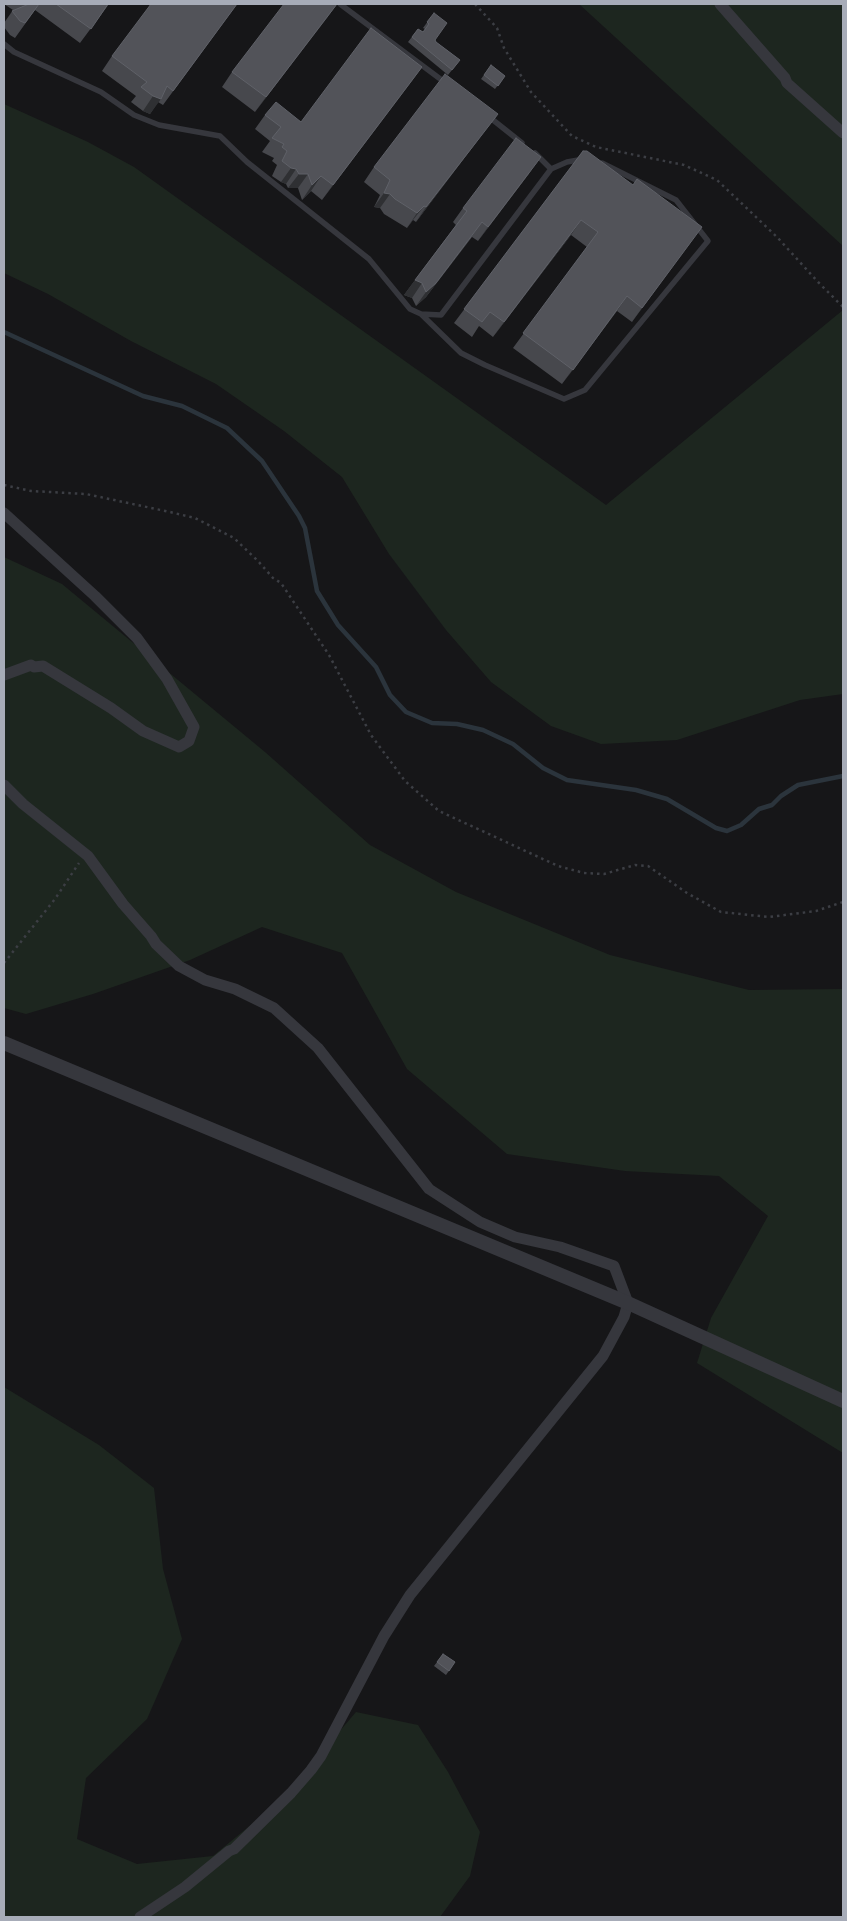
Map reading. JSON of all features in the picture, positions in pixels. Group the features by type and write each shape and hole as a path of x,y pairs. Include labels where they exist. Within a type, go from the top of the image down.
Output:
{"street":[{"path":"720,4 785,78 787,83 843,133"},
{"path":"4,513 95,596 136,638 167,679 194,727 189,741 178,747 144,731 43,666 31,666 4,675"},
{"path":"4,785 23,804 85,853 156,944 179,966 205,980 235,989 274,1008 318,1048 429,1189 480,1222 515,1237 560,1247 614,1266 628,1303 624,1317 603,1356 410,1595 384,1636 312,1770 234,1849 185,1887 140,1917"},
{"path":"4,1043 628,1303 843,1400"}],"lane":[{"path":"340,4 454,89"},
{"path":"4,44 14,52 101,92 134,115 159,125 220,136 248,162 369,259 410,309 421,314 461,353 564,399 585,390 708,241 676,200 593,158 567,162 551,169 441,315 421,314"},
{"path":"485,114 539,156 551,169"}],"path":[{"path":"475,4 497,28 504,48 531,92 572,136 596,148 684,165 718,180 777,237 843,307"},
{"path":"4,485 31,492 86,494 170,512 195,518 234,538 281,584 329,655 371,735 405,781 439,811 558,866 604,874 635,865 648,866 687,893 721,912 769,917 816,911 843,902"},
{"path":"4,962 55,900 85,853"}],"shaded area":[{"path":"579,4 843,4 843,246"},
{"path":"4,104 88,142 134,167 606,505 843,310 843,694 800,700 677,740 601,744 551,726 491,682 446,630 389,554 342,477 284,431 216,384 131,341 48,294 4,273"},
{"path":"4,557 62,584 265,752 370,845 456,892 610,955 749,990 843,989 843,1453 697,1363 711,1318 768,1216 719,1176 625,1171 507,1154 407,1069 342,953 262,927 190,960 93,994 26,1014 4,1008"},
{"path":"4,1387 99,1445 154,1488 163,1569 182,1639 147,1719 86,1778 77,1839 137,1864 213,1856 281,1800 356,1712 418,1725 448,1772 480,1832 470,1876 440,1917 4,1917"}],"building":[{"path":"29,4 39,4 25,23 20,21 12,11"},
{"path":"56,4 108,4 91,29"},
{"path":"151,4 237,4 173,91 167,86 161,99 153,96 141,87 147,82 112,56"},
{"path":"284,4 337,4 266,97 232,72"},
{"path":"434,13 447,23 435,40 436,42 460,60 452,70 412,37 418,29 423,32 429,24 427,22"},
{"path":"371,28 422,67 333,185 321,176 312,185 308,174 299,174 296,169 291,168 282,161 287,151 282,147 284,144 272,138 281,127 265,115 276,102 301,122"},
{"path":"491,65 505,76 498,86 484,75"},
{"path":"445,74 498,114 426,207 424,206 417,213 390,194 384,193 390,180 374,167"},
{"path":"516,138 541,157 488,227 482,222 436,283 426,292 422,283 415,280 467,211 463,208"},
{"path":"583,151 587,151 633,185 637,179 702,227 642,308 627,296 573,370 523,333 598,232 581,220 504,322 490,312 482,322 464,309"},
{"path":"443,1654 455,1662 449,1671 437,1662"}],"waterway":[{"path":"4,332 143,396 182,406 227,428 262,461 305,528 317,591 338,625 376,667 390,695 406,712 432,723 457,724 483,730 513,744 543,768 567,780 636,790 667,799 716,828 727,831 741,825 759,809 772,805 781,796 798,785 843,776"}]}
